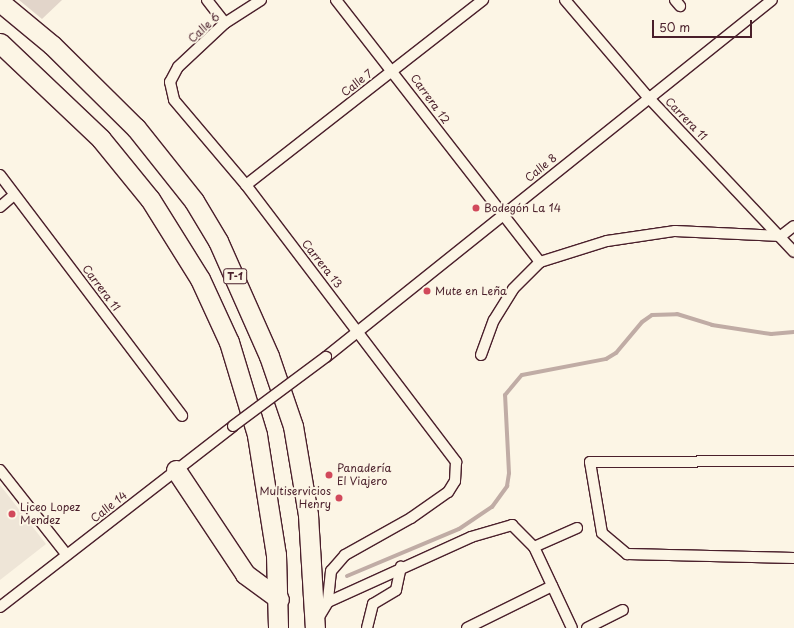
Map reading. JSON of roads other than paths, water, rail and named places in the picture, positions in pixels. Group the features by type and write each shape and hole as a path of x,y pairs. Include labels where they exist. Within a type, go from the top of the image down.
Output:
{"highway":[{"name":"T-1","path":"0,2 52,45 136,128 194,201 218,241 269,356 293,426 308,514 315,626"},
{"path":"0,43 101,139 150,199 200,279 229,342 257,435 268,490 279,599 278,628"},
{"path":"176,470 245,574 279,599"}],"street":[{"path":"207,0 225,23"},
{"name":"Calle 6","path":"170,82 178,68 225,23 261,0"},
{"name":"Carrera 12","path":"336,0 394,70 501,216 540,262"},
{"name":"Calle 7","path":"246,185 483,0"},
{"name":"Carrera 11","path":"565,0 647,96 781,236 794,252"},
{"name":"Calle 8","path":"233,426 326,357 647,96 772,0"},
{"name":"Carrera 13","path":"170,82 174,100 246,185 456,462 455,481 448,492 411,518 345,555 331,571 328,602"},
{"name":"Carrera 11","path":"0,175 182,416"},
{"path":"0,207 14,195"},
{"path":"481,355 494,320 513,289 540,262 606,241 675,231 781,236 794,226"},
{"name":"Calle 14","path":"0,607 233,426"},
{"path":"794,461 590,462 602,533 627,554 794,558"},
{"path":"0,470 67,555"},
{"path":"315,626 328,602 401,567 504,525 519,529 534,547 572,628"},
{"path":"534,547 577,528"},
{"path":"367,628 373,604 396,590 401,567"},
{"path":"467,628 552,586"},
{"path":"587,628 623,610"}],"waterway":[{"path":"347,576 459,529 492,507 507,486 509,473 505,395 522,375 606,359 616,353 642,322 652,315 677,314 712,325 771,334 794,332"}],"place":[{"name":"Bodegón La 14","path":"476,208"},
{"name":"Mute en Leña","path":"427,291"},
{"name":"Panadería El Viajero","path":"329,475"},
{"name":"Multiservicios Henry","path":"339,498"},
{"name":"Liceo Lopez Mendez","path":"12,514"}]}
